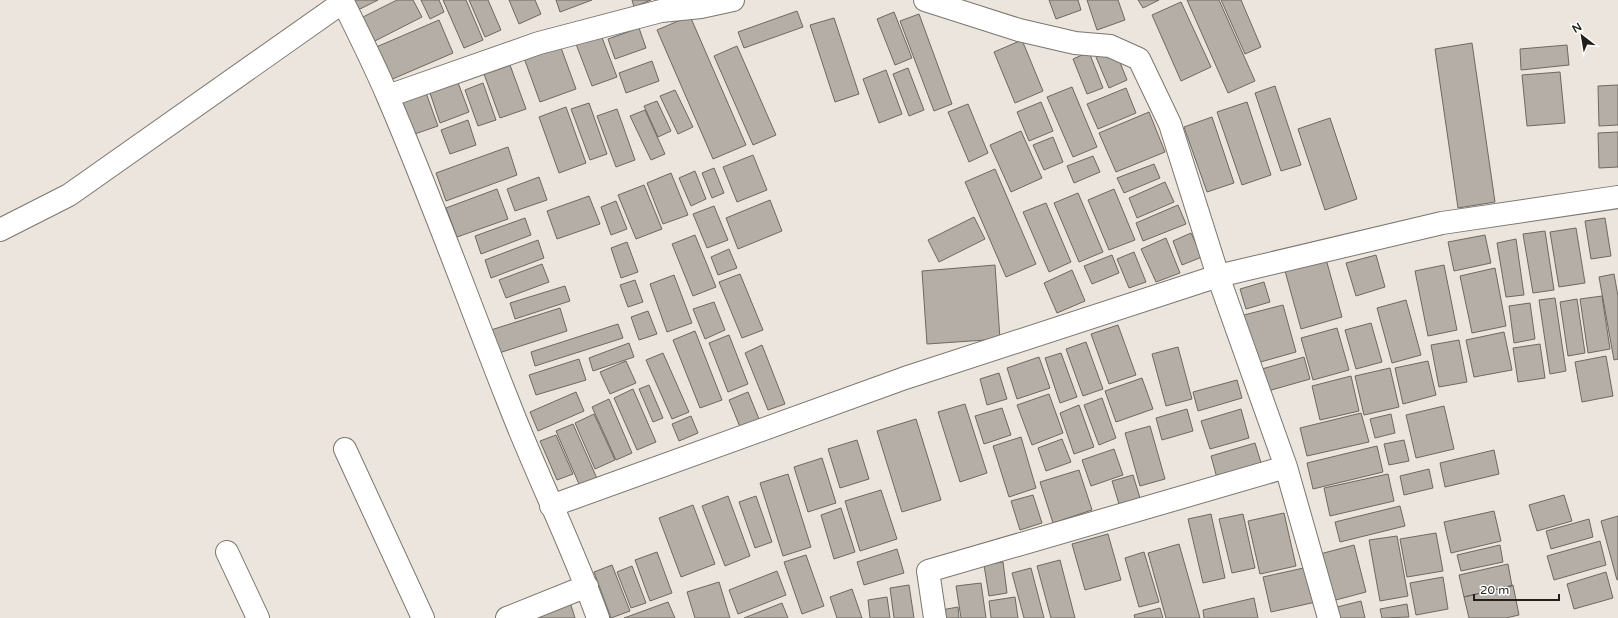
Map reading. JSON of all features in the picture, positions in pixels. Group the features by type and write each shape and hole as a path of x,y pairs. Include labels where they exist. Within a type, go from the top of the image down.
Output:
{"street":[{"path":"388,96 539,43 661,11 701,7 733,0"},
{"path":"925,0 1019,30 1075,43 1110,46 1139,59 1170,124 1218,276 1286,467 1329,618"},
{"path":"0,230 69,195 343,1 388,96 428,193 508,402 551,506 587,586 598,618"},
{"path":"551,506 905,378 1218,276 1442,223 1618,197"},
{"path":"345,449 423,618"},
{"path":"935,618 928,571 1286,467"},
{"path":"226,552 258,618"},
{"path":"507,618 587,586"}],"building":[{"path":"350,0 378,0 356,11"},
{"path":"397,0 413,0 422,17 371,43 359,19"},
{"path":"421,0 439,0 444,12 430,19"},
{"path":"443,0 466,0 483,40 464,48"},
{"path":"469,0 488,0 501,30 485,37"},
{"path":"509,0 535,0 541,14 519,24"},
{"path":"556,0 592,0 560,12"},
{"path":"632,0 651,0 634,7"},
{"path":"1049,0 1078,0 1081,10 1056,19"},
{"path":"1087,0 1118,0 1125,20 1097,30"},
{"path":"1138,0 1159,0 1143,8"},
{"path":"1187,0 1219,0 1255,81 1228,93"},
{"path":"1221,0 1241,0 1261,47 1245,54"},
{"path":"1181,2 1211,67 1181,81 1152,15"},
{"path":"797,11 803,27 744,48 738,32"},
{"path":"894,12 912,58 895,65 877,19"},
{"path":"919,14 952,104 934,111 900,21"},
{"path":"690,16 746,145 713,159 657,30"},
{"path":"834,18 859,94 835,102 810,25"},
{"path":"439,20 453,53 388,81 374,48"},
{"path":"639,28 646,48 615,59 608,39"},
{"path":"601,35 617,77 592,86 576,44"},
{"path":"1022,40 1043,91 1015,103 994,52"},
{"path":"1472,43 1495,202 1458,208 1435,49"},
{"path":"560,45 576,89 540,102 524,58"},
{"path":"1567,45 1569,65 1521,70 1520,49"},
{"path":"737,46 776,135 753,145 714,56"},
{"path":"1115,50 1127,80 1109,88 1096,57"},
{"path":"1089,52 1103,88 1087,94 1073,59"},
{"path":"652,61 659,81 626,93 619,73"},
{"path":"510,65 526,109 500,118 484,74"},
{"path":"908,68 924,110 909,116 893,74"},
{"path":"886,70 902,114 879,123 863,79"},
{"path":"1560,72 1565,123 1527,126 1522,75"},
{"path":"457,80 469,112 440,123 429,90"},
{"path":"483,83 496,120 478,126 465,90"},
{"path":"1618,85 1618,125 1599,126 1598,86"},
{"path":"1275,86 1301,165 1281,171 1255,93"},
{"path":"1072,87 1097,147 1073,157 1047,97"},
{"path":"1126,88 1136,113 1098,129 1087,104"},
{"path":"425,90 438,126 406,137 393,101"},
{"path":"675,90 693,127 678,134 660,96"},
{"path":"657,101 671,131 658,137 644,106"},
{"path":"1041,102 1053,131 1029,141 1017,112"},
{"path":"1247,102 1271,175 1242,185 1217,112"},
{"path":"589,103 607,154 590,160 571,109"},
{"path":"968,104 988,153 969,162 948,112"},
{"path":"566,107 586,163 559,173 539,117"},
{"path":"617,109 635,160 616,167 597,116"},
{"path":"645,110 665,154 651,160 630,116"},
{"path":"1149,112 1165,152 1116,172 1099,133"},
{"path":"1212,117 1234,183 1207,192 1184,127"},
{"path":"1330,118 1357,199 1325,210 1298,129"},
{"path":"468,120 476,145 450,154 441,130"},
{"path":"1021,131 1042,178 1011,192 990,145"},
{"path":"1618,132 1618,167 1599,168 1598,133"},
{"path":"1053,137 1063,162 1044,170 1033,145"},
{"path":"508,147 517,175 446,201 436,173"},
{"path":"753,155 767,190 737,202 723,167"},
{"path":"1093,156 1100,172 1074,183 1067,166"},
{"path":"1154,164 1160,178 1124,193 1117,178"},
{"path":"714,168 724,193 712,198 702,173"},
{"path":"995,169 1036,264 1006,277 965,182"},
{"path":"695,171 706,199 691,206 679,178"},
{"path":"671,173 688,215 663,224 647,183"},
{"path":"539,177 547,200 515,211 507,189"},
{"path":"1165,182 1174,202 1137,218 1129,198"},
{"path":"644,185 662,229 636,239 618,195"},
{"path":"497,189 508,219 457,237 446,208"},
{"path":"1114,189 1135,240 1109,250 1088,200"},
{"path":"1078,193 1103,252 1079,262 1054,203"},
{"path":"589,196 600,224 557,239 547,211"},
{"path":"770,200 782,231 738,249 726,218"},
{"path":"616,201 627,229 611,235 601,207"},
{"path":"1046,203 1071,262 1049,272 1023,212"},
{"path":"1178,205 1186,224 1143,241 1136,223"},
{"path":"714,206 728,240 707,248 693,214"},
{"path":"974,217 985,239 939,262 928,240"},
{"path":"525,218 531,235 481,254 475,236"},
{"path":"1605,218 1611,256 1591,259 1585,221"},
{"path":"1576,228 1585,283 1559,287 1550,232"},
{"path":"1545,231 1554,290 1533,293 1523,234"},
{"path":"1191,233 1202,257 1182,265 1173,241"},
{"path":"695,235 716,287 693,296 672,244"},
{"path":"1485,235 1491,263 1454,271 1448,242"},
{"path":"1166,238 1180,273 1156,282 1141,249"},
{"path":"1516,239 1524,295 1506,297 1497,243"},
{"path":"538,240 544,258 491,278 485,260"},
{"path":"627,242 638,272 621,278 611,248"},
{"path":"729,249 737,268 718,275 711,257"},
{"path":"1134,252 1146,282 1129,288 1117,259"},
{"path":"1112,255 1119,273 1092,284 1084,266"},
{"path":"1376,255 1385,287 1356,296 1346,263"},
{"path":"1326,259 1342,317 1301,329 1285,271"},
{"path":"542,264 549,282 506,298 499,280"},
{"path":"995,265 1000,339 927,344 922,271"},
{"path":"1444,265 1457,330 1428,336 1415,271"},
{"path":"1495,268 1506,326 1472,333 1460,276"},
{"path":"1072,270 1085,301 1057,313 1044,283"},
{"path":"740,274 763,330 742,338 719,282"},
{"path":"1614,274 1618,296 1618,359 1614,360 1599,277"},
{"path":"674,275 692,323 667,332 650,284"},
{"path":"635,280 643,302 628,307 620,285"},
{"path":"1264,282 1270,302 1246,309 1240,289"},
{"path":"565,286 570,301 515,319 510,303"},
{"path":"1602,296 1610,349 1588,353 1580,299"},
{"path":"1555,298 1566,371 1550,374 1539,300"},
{"path":"1577,299 1585,353 1568,356 1560,302"},
{"path":"1406,300 1421,355 1392,363 1377,308"},
{"path":"714,302 725,330 705,339 693,309"},
{"path":"1530,303 1535,339 1514,343 1509,306"},
{"path":"1283,305 1296,352 1257,363 1244,315"},
{"path":"560,308 567,331 499,353 491,330"},
{"path":"648,311 657,334 639,340 631,317"},
{"path":"1371,323 1382,362 1356,369 1345,330"},
{"path":"618,324 623,338 535,366 531,352"},
{"path":"1118,325 1136,375 1109,384 1091,334"},
{"path":"1337,328 1349,370 1313,380 1301,338"},
{"path":"695,331 722,400 700,408 673,340"},
{"path":"1504,332 1512,370 1474,377 1466,340"},
{"path":"729,335 748,384 728,392 709,343"},
{"path":"1459,340 1467,382 1439,387 1431,345"},
{"path":"1086,342 1103,389 1083,396 1066,349"},
{"path":"629,343 634,357 593,371 589,358"},
{"path":"1540,344 1545,378 1518,382 1513,348"},
{"path":"762,345 785,404 768,410 745,353"},
{"path":"1178,347 1192,399 1166,406 1152,354"},
{"path":"663,353 689,412 672,419 646,360"},
{"path":"1061,353 1077,397 1060,403 1045,358"},
{"path":"1606,356 1613,396 1582,402 1575,362"},
{"path":"1039,357 1050,388 1017,399 1007,368"},
{"path":"1304,357 1310,379 1268,391 1262,369"},
{"path":"579,359 586,380 536,395 529,375"},
{"path":"626,361 636,383 610,394 600,372"},
{"path":"1428,361 1436,395 1403,404 1395,368"},
{"path":"1390,368 1399,407 1364,415 1355,376"},
{"path":"999,373 1007,399 987,405 980,379"},
{"path":"1351,376 1359,411 1320,420 1312,386"},
{"path":"1142,378 1153,409 1116,422 1105,391"},
{"path":"1237,380 1242,398 1198,411 1193,392"},
{"path":"649,385 663,418 653,422 639,389"},
{"path":"633,389 656,442 637,450 614,398"},
{"path":"576,392 584,411 538,431 530,412"},
{"path":"748,392 759,419 740,427 729,400"},
{"path":"1049,394 1063,433 1032,445 1017,405"},
{"path":"1102,398 1116,438 1099,445 1084,405"},
{"path":"609,399 632,453 616,460 592,407"},
{"path":"965,404 987,473 960,482 938,412"},
{"path":"1079,405 1094,447 1074,454 1060,413"},
{"path":"1444,406 1454,449 1416,458 1406,415"},
{"path":"1002,408 1011,435 984,444 975,416"},
{"path":"1187,409 1193,431 1162,440 1156,418"},
{"path":"1241,409 1249,438 1210,449 1201,421"},
{"path":"1361,413 1369,442 1307,456 1300,428"},
{"path":"594,414 615,460 595,469 575,423"},
{"path":"1391,414 1395,433 1375,438 1370,419"},
{"path":"691,416 698,433 679,441 672,424"},
{"path":"916,419 941,500 902,512 877,431"},
{"path":"573,424 599,483 582,491 556,431"},
{"path":"1150,426 1165,479 1140,486 1125,433"},
{"path":"556,435 573,474 557,480 540,441"},
{"path":"1021,437 1036,488 1009,497 993,446"},
{"path":"1062,439 1071,462 1046,471 1038,448"},
{"path":"857,440 869,479 840,488 828,449"},
{"path":"1404,440 1409,461 1389,465 1384,444"},
{"path":"1255,443 1262,466 1217,478 1211,456"},
{"path":"1377,446 1383,472 1313,489 1307,463"},
{"path":"1114,449 1123,475 1091,486 1082,460"},
{"path":"1494,450 1499,474 1445,487 1440,463"},
{"path":"822,458 836,503 808,512 794,467"},
{"path":"1429,469 1433,488 1404,495 1400,476"},
{"path":"1079,470 1092,510 1053,523 1040,482"},
{"path":"788,474 811,547 783,556 760,483"},
{"path":"1388,474 1394,501 1330,516 1324,488"},
{"path":"1133,475 1140,498 1119,504 1112,481"},
{"path":"881,490 897,539 860,551 845,501"},
{"path":"1033,495 1042,523 1020,530 1011,501"},
{"path":"1564,495 1572,521 1537,531 1529,505"},
{"path":"728,496 750,556 725,566 702,506"},
{"path":"756,496 772,542 755,548 739,502"},
{"path":"693,505 715,564 681,577 659,518"},
{"path":"1400,506 1405,526 1340,542 1335,522"},
{"path":"841,508 855,552 834,559 821,515"},
{"path":"1494,511 1501,541 1451,553 1444,522"},
{"path":"1284,513 1296,566 1260,574 1248,521"},
{"path":"1211,514 1225,578 1203,583 1188,519"},
{"path":"1243,514 1255,568 1232,573 1219,519"},
{"path":"1618,516 1618,580 1617,580 1601,521"},
{"path":"1589,519 1593,537 1551,549 1546,531"},
{"path":"1436,533 1443,571 1407,577 1400,539"},
{"path":"1108,534 1121,580 1085,590 1072,544"},
{"path":"1397,536 1408,596 1380,601 1369,540"},
{"path":"1600,541 1606,565 1554,580 1547,556"},
{"path":"1179,544 1200,618 1166,618 1148,553"},
{"path":"1354,545 1366,592 1332,601 1320,554"},
{"path":"1500,545 1503,562 1461,571 1457,555"},
{"path":"897,549 904,573 864,585 857,562"},
{"path":"657,552 672,593 650,601 635,560"},
{"path":"1144,552 1159,602 1139,607 1125,558"},
{"path":"806,555 824,606 802,614 784,562"},
{"path":"1060,560 1075,618 1051,618 1037,566"},
{"path":"1003,562 1007,593 989,596 984,565"},
{"path":"1508,564 1512,586 1464,597 1459,575"},
{"path":"612,565 630,611 611,618 594,572"},
{"path":"632,566 646,603 631,608 617,572"},
{"path":"1308,567 1316,602 1271,612 1263,577"},
{"path":"1031,568 1044,618 1024,618 1012,573"},
{"path":"777,571 786,595 738,614 729,590"},
{"path":"1606,572 1613,598 1574,609 1567,584"},
{"path":"1443,577 1448,609 1416,615 1410,583"},
{"path":"719,582 730,618 695,618 687,592"},
{"path":"981,583 986,618 961,618 956,586"},
{"path":"909,585 914,618 894,618 890,588"},
{"path":"1513,585 1519,615 1506,618 1469,618 1464,597"},
{"path":"852,589 862,618 837,618 830,597"},
{"path":"887,597 890,618 870,618 868,600"},
{"path":"1015,597 1018,618 991,618 989,601"},
{"path":"1254,598 1258,618 1204,618 1203,610"},
{"path":"1361,601 1365,618 1339,618 1337,607"},
{"path":"570,602 575,618 528,618"},
{"path":"668,602 675,618 624,618"},
{"path":"782,603 788,618 744,618"},
{"path":"1407,604 1409,617 1382,618 1380,609"},
{"path":"958,607 959,618 937,618 936,611"},
{"path":"1160,608 1163,618 1135,618 1134,615"}]}
